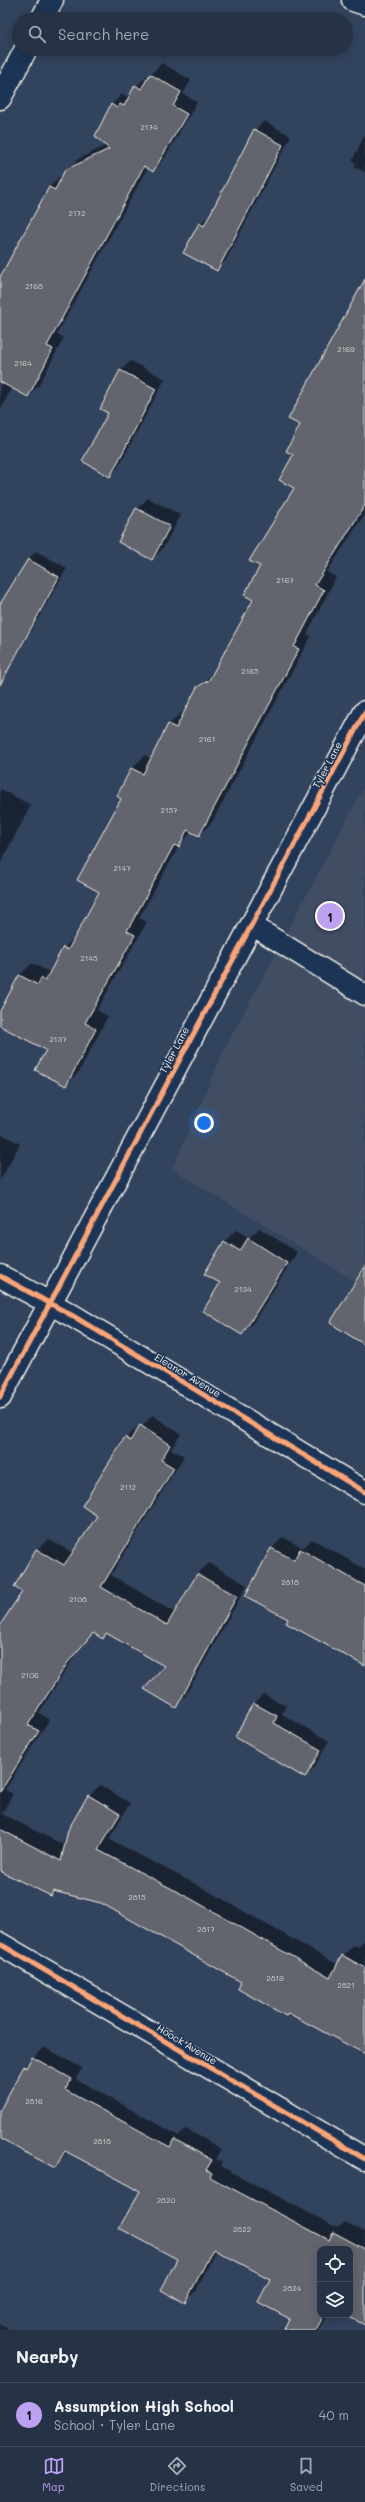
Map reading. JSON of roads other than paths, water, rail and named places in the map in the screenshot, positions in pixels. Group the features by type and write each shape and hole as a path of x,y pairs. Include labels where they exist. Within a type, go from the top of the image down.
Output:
{"street":[{"path":"46,12 52,0"},
{"path":"354,0 365,4"},
{"path":"0,98 22,56"},
{"name":"Tyler Lane","path":"0,1397 365,712"},
{"name":"Eleanor Avenue","path":"0,1276 50,1303 365,1492"},
{"name":"Hoock Avenue","path":"0,1944 365,2159"}],"lane":[{"path":"252,926 365,995"}],"place":[{"name":"Assumption High School","path":"330,916"}]}
